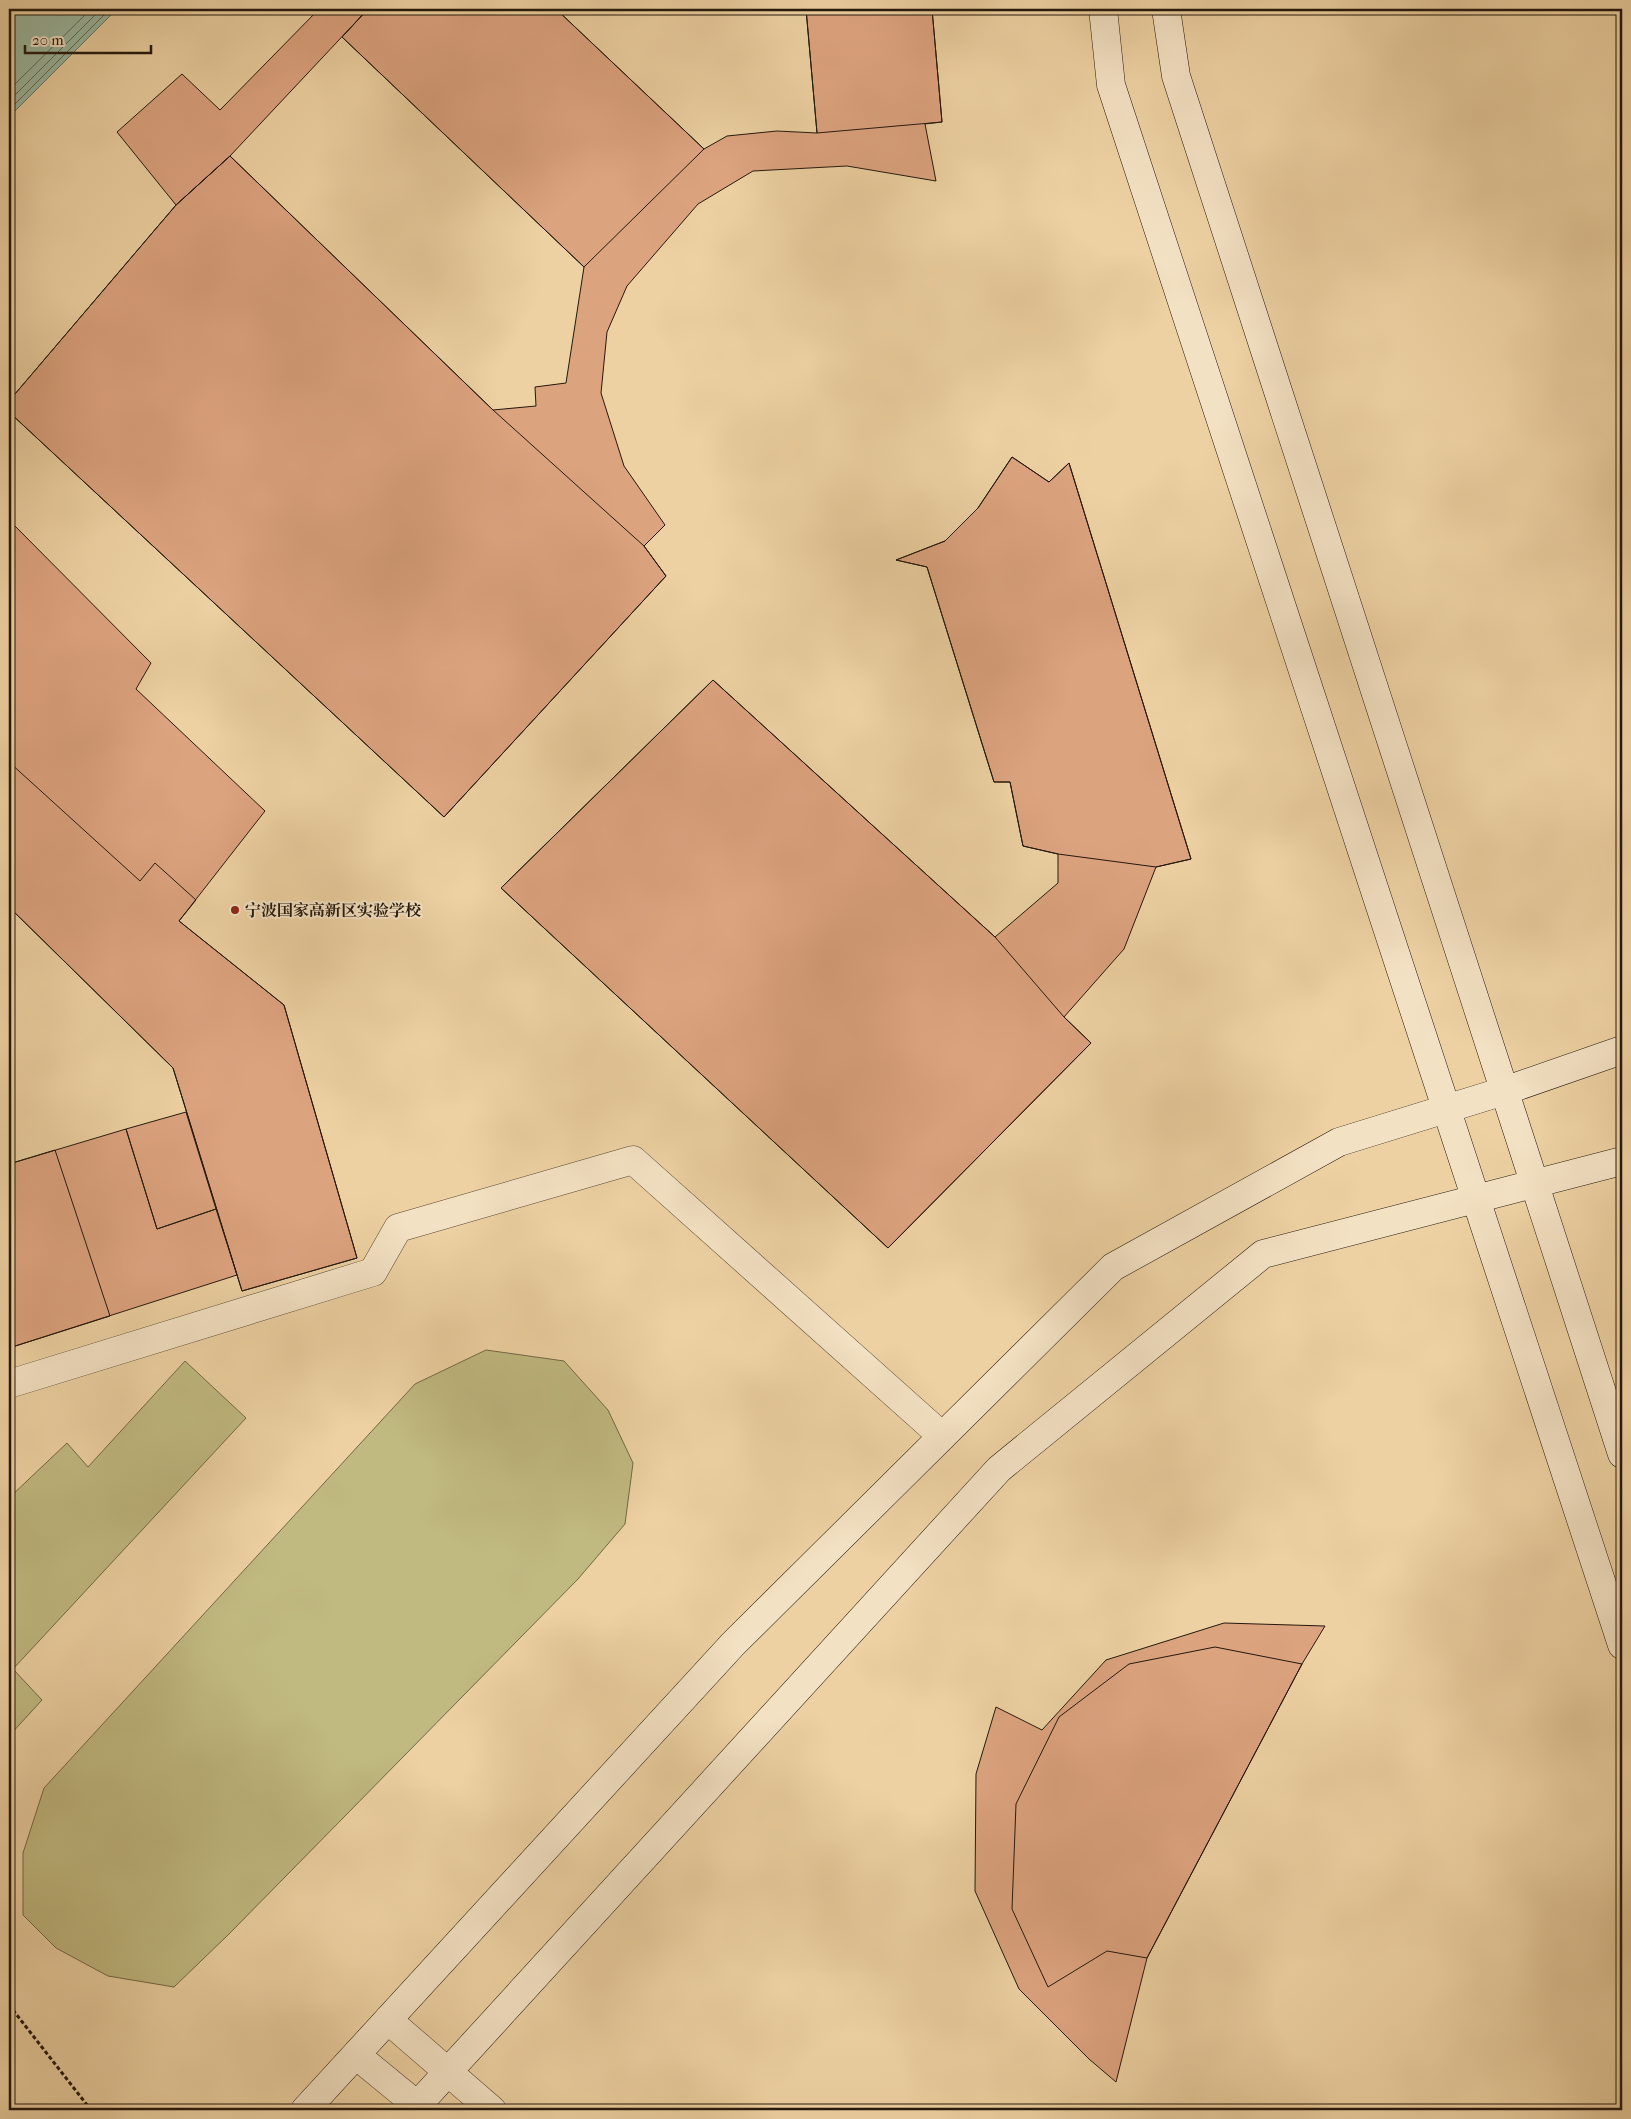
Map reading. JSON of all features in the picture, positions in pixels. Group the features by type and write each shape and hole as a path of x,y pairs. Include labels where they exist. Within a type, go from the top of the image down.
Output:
{"main road":[{"path":"1103,9 1111,85 1622,1645"},
{"path":"1166,9 1176,76 1622,1454"},
{"path":"305,2110 733,1644 1113,1267 1339,1142 1504,1090 1622,1050"},
{"path":"9,1384 373,1272 398,1228 633,1160 942,1436"},
{"path":"356,2055 418,2109 447,2072 999,1469 1263,1254 1622,1161"},
{"path":"388,2020 492,2110"}],"path":[{"path":"9,2005 91,2110"}],"shaded area":[{"path":"486,1350 564,1361 608,1410 633,1463 625,1524 578,1579 228,1935 174,1987 108,1976 56,1948 23,1915 23,1853 44,1788 415,1384"},
{"path":"185,1361 246,1418 13,1669 42,1700 9,1736 9,1498 67,1443 88,1467"}],"water":[{"path":"9,9 117,9 9,117"}],"building":[{"path":"319,9 368,9 230,156 176,205 117,132 182,74 220,110"},
{"path":"368,9 556,9 704,149 727,136 777,131 817,133 806,9 932,9 942,122 925,124 936,181 847,166 753,171 698,204 627,286 607,332 601,393 624,466 665,525 644,546 666,576 444,817 9,412 9,401 176,205 230,156 493,410 536,406 535,387 566,383 584,267 342,37"},
{"path":"368,9 556,9 704,149 584,267 342,37"},
{"path":"806,9 932,9 942,122 817,133"},
{"path":"230,156 493,410 644,546 666,576 444,817 9,412 9,401 176,205"},
{"path":"1012,457 1049,482 1069,463 1191,859 1156,867 1124,949 1064,1017 1091,1043 888,1248 501,888 713,680 995,937 1058,883 1058,854 1023,846 1010,782 994,782 927,567 896,560 945,541 978,508"},
{"path":"1012,457 1049,482 1069,463 1191,859 1156,867 1058,854 1023,846 1010,782 994,782 927,567 896,560 945,541 978,508"},
{"path":"9,520 151,663 136,689 265,811 179,921 284,1005 357,1258 242,1291 173,1068 9,907"},
{"path":"713,680 995,937 1064,1017 1091,1043 888,1248 501,888"},
{"path":"9,762 140,881 155,863 196,900 179,921 284,1005 357,1258 242,1291 173,1068 9,907"},
{"path":"186,1112 216,1209 157,1229 126,1129"},
{"path":"126,1129 157,1229 216,1209 237,1275 9,1348 9,1164"},
{"path":"55,1150 110,1316 9,1348 9,1164"},
{"path":"1224,1623 1325,1626 1302,1664 1147,1958 1116,2082 1089,2059 1019,1989 975,1891 976,1774 996,1707 1042,1730 1106,1660"},
{"path":"1215,1647 1302,1664 1147,1958 1107,1951 1048,1987 1012,1909 1016,1804 1059,1717 1129,1664"}],"place":[{"name":"宁波国家高新区实验学校","path":"235,910"}]}
